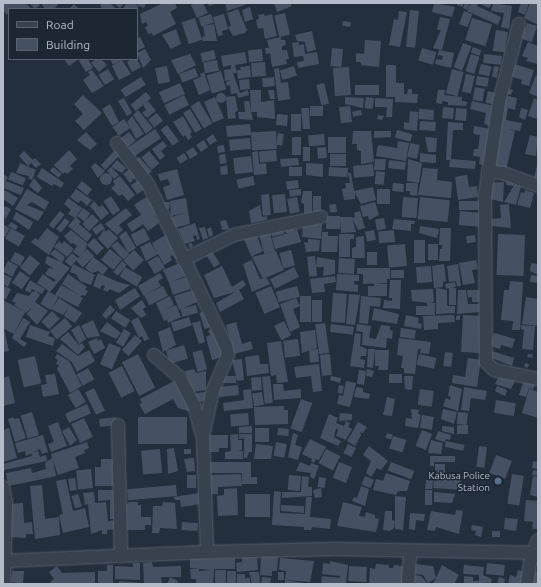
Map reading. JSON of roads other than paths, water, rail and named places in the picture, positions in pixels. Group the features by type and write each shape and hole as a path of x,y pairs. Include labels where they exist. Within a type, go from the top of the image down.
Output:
{"street":[{"path":"519,24 499,102 485,196 486,362 494,370 538,379"},
{"path":"117,143 148,184 183,260 226,346 228,355 213,390 202,436"},
{"path":"488,171 503,173 538,186"},
{"path":"183,260 234,235 321,217"},
{"path":"154,355 180,378 194,405 202,436 207,552"},
{"path":"118,425 121,556"},
{"path":"3,488 6,502 4,584"},
{"path":"527,584 530,563 537,553 538,540"},
{"path":"4,561 207,552 335,549 410,552 537,553"},
{"path":"408,584 410,552"}],"place":[{"name":"Kabusa Police Station","path":"498,481"}]}
